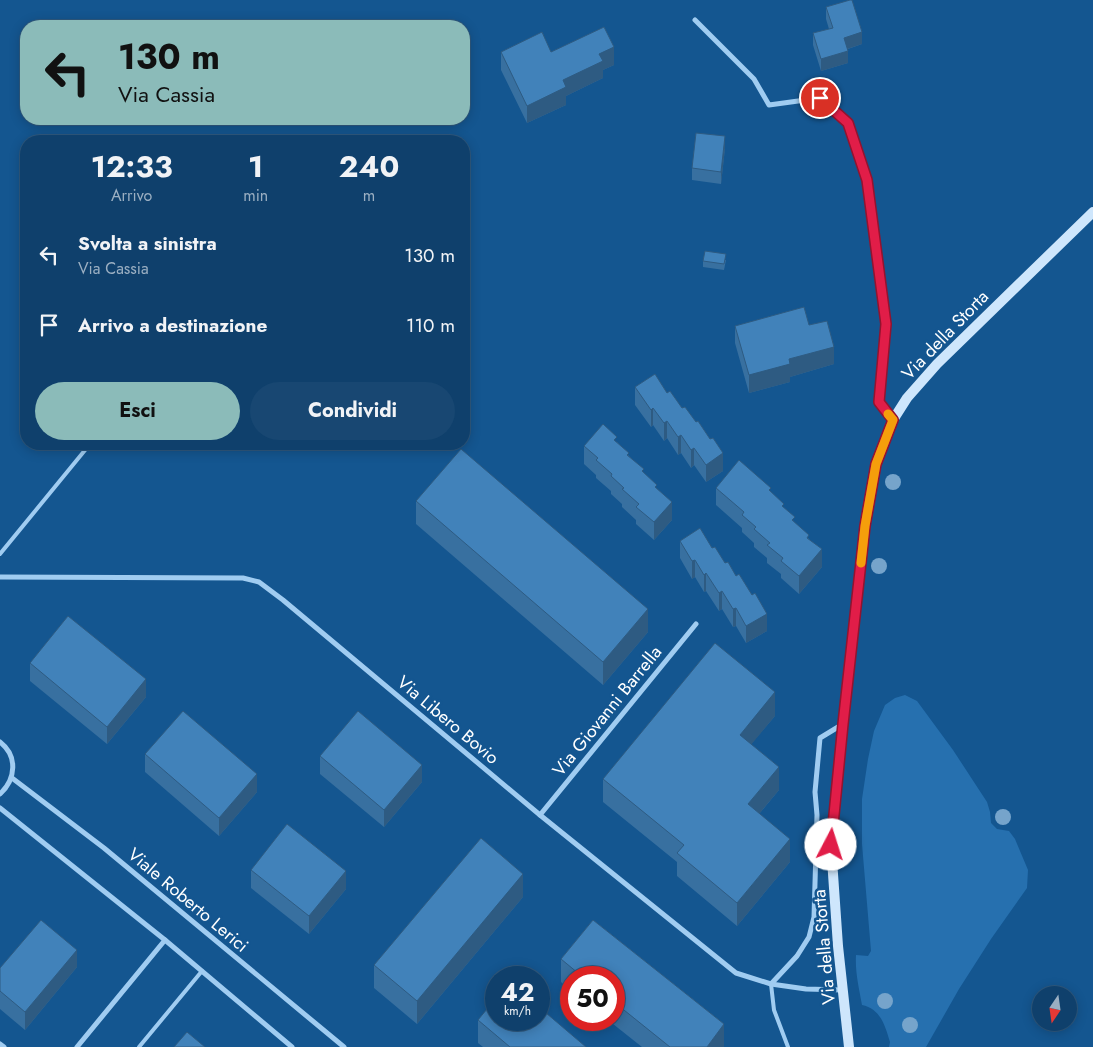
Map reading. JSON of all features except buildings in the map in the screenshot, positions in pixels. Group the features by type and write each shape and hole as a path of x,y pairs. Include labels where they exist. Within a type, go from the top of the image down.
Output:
{"main road":[{"name":"Via della Storta","path":"849,1047 838,946 831,845 865,526 876,464 893,420 907,398 936,364 1093,212"}],"street":[{"path":"695,20 754,79 761,88 769,105 820,98 848,123 867,180 886,324 879,402 893,420"},
{"name":"Via Libero Bovio","path":"0,577 243,578 259,582 284,600 540,815 736,973 772,984 806,989 844,990"},
{"name":"Via Giovanni Barrella","path":"540,815 696,624"},
{"path":"772,984 797,956 808,937 814,917 817,815 815,792 820,738 843,724"},
{"path":"0,742 10,753 14,765 12,778 7,788 0,794"},
{"name":"Viale Roberto Lerici","path":"12,778 104,848 344,1047"},
{"path":"0,808 165,940 292,1047"},
{"path":"77,1047 165,940"},
{"path":"0,1044 4,1047"}],"lane":[{"path":"0,554 85,450"},
{"path":"139,1047 202,971"},
{"path":"772,984 774,1010 788,1047"}],"shaded area":[{"path":"905,695 917,701 953,750 987,802 991,823 997,829 1009,831 1015,839 1028,870 1027,888 959,989 926,1047 889,1047 890,1042 886,1030 878,1014 874,1010 862,1005 856,968 856,955 868,956 871,951 862,844 862,799 868,759 874,731 885,705 895,698"}],"slow traffic":[{"path":"861,563 865,526 876,464 893,420 888,414"}],"route":[{"path":"820,98 848,123 867,180 886,324 879,402 893,420 876,464 865,526 831,845"}]}
